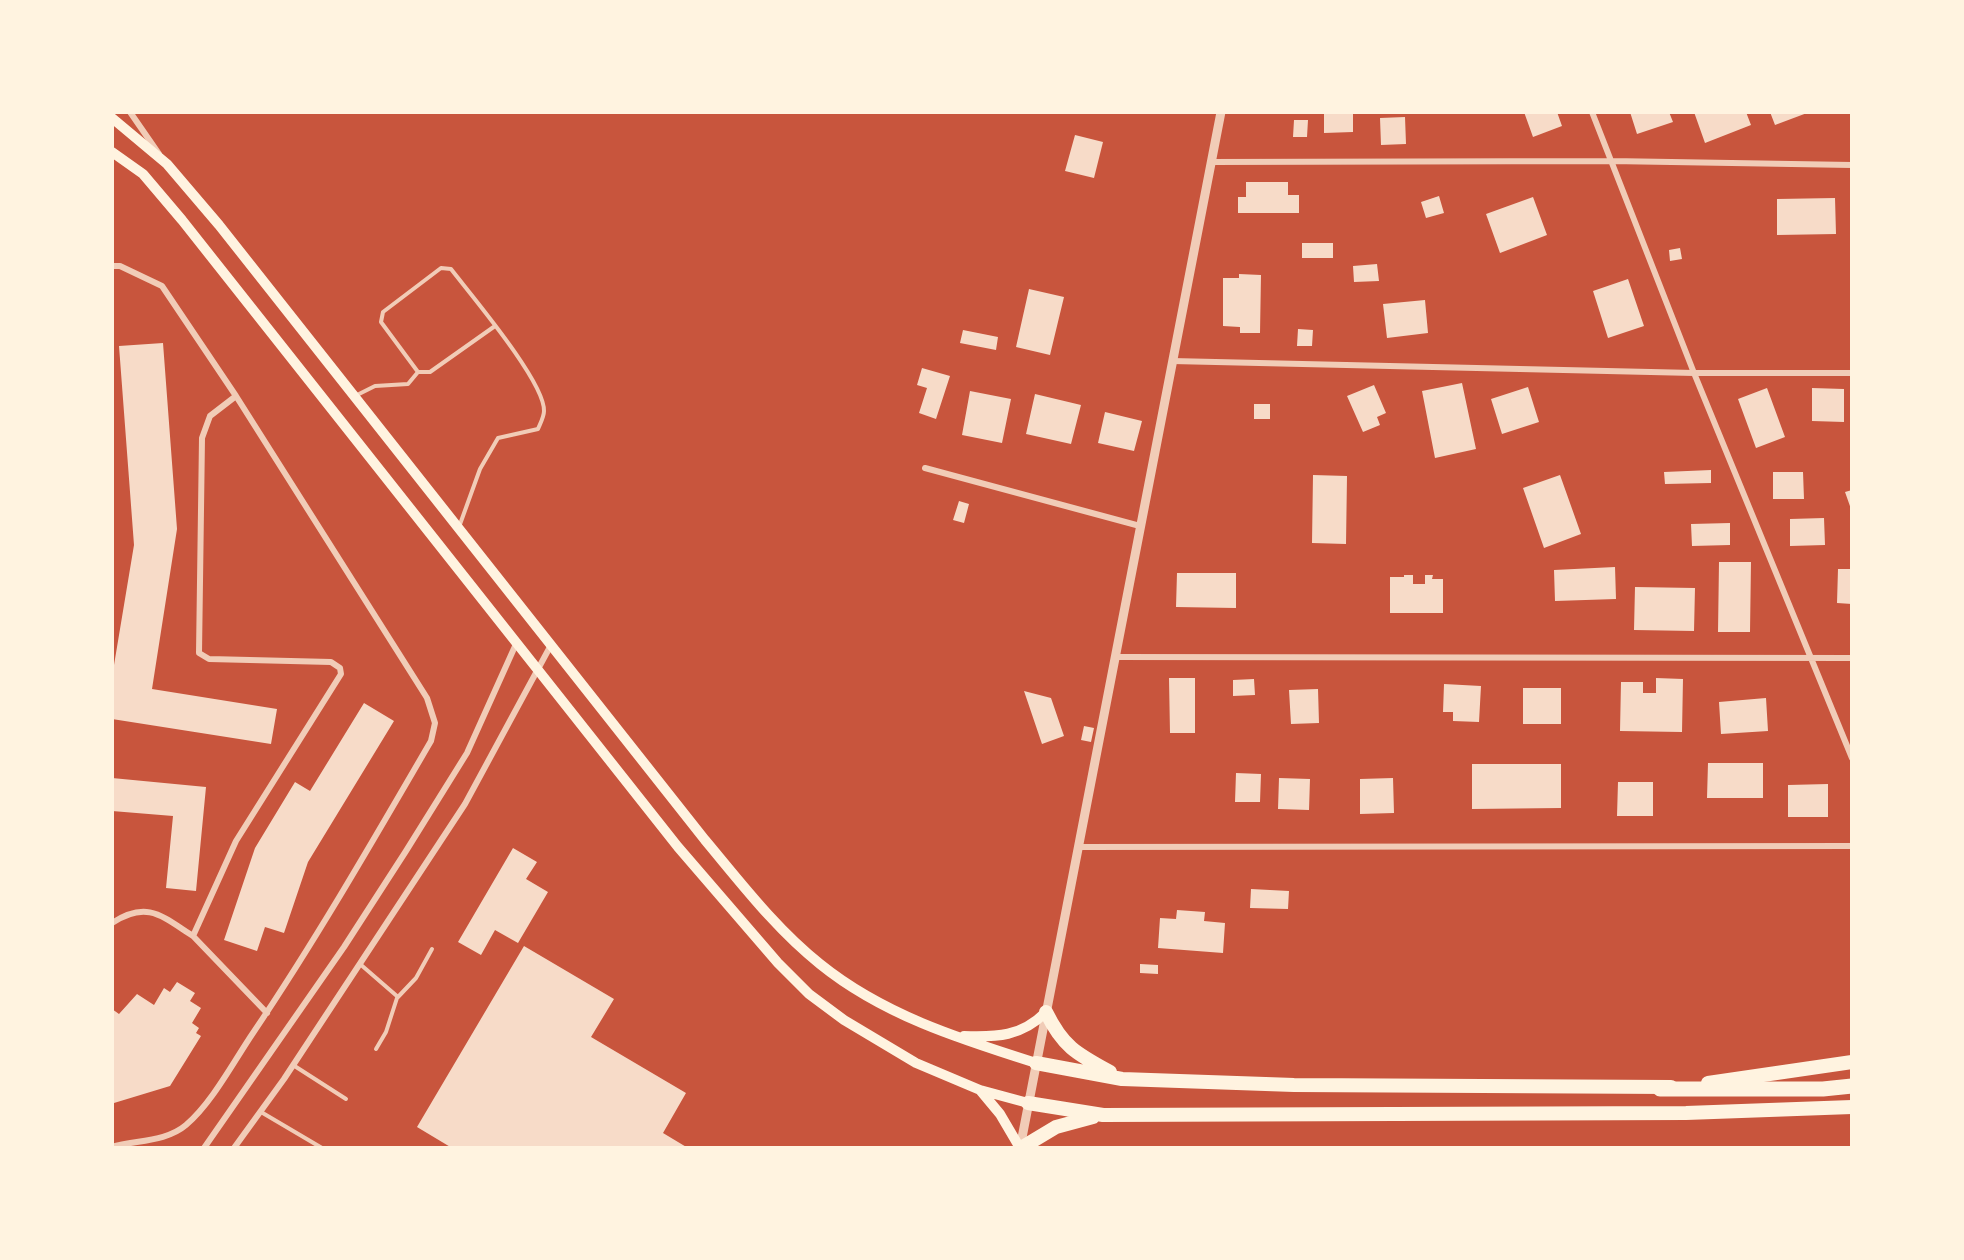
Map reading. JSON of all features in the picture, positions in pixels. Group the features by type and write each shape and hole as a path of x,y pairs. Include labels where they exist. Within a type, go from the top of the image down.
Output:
{"highway":[{"path":"1046,1012 1056,1034 1073,1052 1122,1079"},
{"path":"1660,1089 1751,1079 1851,1062"},
{"path":"1035,1063 1122,1079 1294,1085 1660,1089 1823,1089 1851,1086"},
{"path":"1028,1103 1103,1115 1674,1113 1851,1107"},
{"path":"1020,1148 1056,1127 1103,1115"}],"main road":[{"path":"112,118 167,164 769,916 820,964 850,985 894,1010 952,1036 1035,1063"},
{"path":"112,152 143,174 182,220 414,510 516,644 678,847 778,963 809,994 844,1020 916,1063 980,1090 1028,1103"},
{"path":"952,1036 1012,1035 1035,1023 1046,1012"},
{"path":"980,1090 1000,1114 1020,1148"}],"street":[{"path":"130,112 167,164"},
{"path":"1020,1148 1221,112"},
{"path":"1592,112 1694,373 1851,758"},
{"path":"1211,162 1611,161 1851,165"},
{"path":"112,267 120,266 162,286 236,396 427,698 435,723 431,741 346,887 267,1013 213,1093 186,1125 159,1138 112,1147"},
{"path":"1172,361 1694,373 1851,373"},
{"path":"193,936 236,841 341,674 340,668 331,662 209,659 199,653 202,438 210,416 236,396"},
{"path":"925,468 1140,526"},
{"path":"204,1148 344,947 467,753 516,644"},
{"path":"234,1148 293,1065 465,804 551,645"},
{"path":"1115,657 1851,658"},
{"path":"1079,847 1851,846"},
{"path":"112,923 131,913 150,911 159,914 193,936 267,1013"}],"lane":[{"path":"418,372 381,322 383,312 441,268 451,269 495,326 536,388 544,411 538,429 498,438 480,469 459,528"},
{"path":"418,372 430,372 495,326"},
{"path":"355,396 375,386 408,384 418,372"},
{"path":"376,1049 386,1032 398,997 416,978 432,949"},
{"path":"359,964 398,997"},
{"path":"293,1065 346,1100"},
{"path":"260,1112 322,1148"}],"building":[{"path":"1324,112 1353,112 1353,132 1324,133"},
{"path":"1524,112 1557,112 1562,126 1533,137"},
{"path":"1630,112 1669,112 1673,122 1637,134"},
{"path":"1694,112 1746,112 1751,125 1705,143"},
{"path":"1770,112 1807,112 1807,113 1775,125"},
{"path":"1405,117 1406,144 1381,145 1380,118"},
{"path":"1294,120 1308,120 1307,137 1293,137"},
{"path":"1075,135 1103,142 1094,178 1065,171"},
{"path":"1246,182 1288,182 1288,195 1299,195 1299,213 1238,213 1238,197 1246,197"},
{"path":"1439,196 1444,213 1426,218 1421,202"},
{"path":"1533,197 1547,235 1500,253 1486,214"},
{"path":"1835,198 1836,234 1777,235 1777,199"},
{"path":"1302,243 1333,243 1333,258 1302,258"},
{"path":"1680,248 1682,259 1670,261 1669,250"},
{"path":"1377,264 1379,281 1354,282 1353,266"},
{"path":"1239,274 1261,275 1260,333 1240,333 1240,327 1223,326 1223,278 1239,278"},
{"path":"1628,279 1644,326 1608,338 1593,291"},
{"path":"1029,289 1064,297 1050,355 1016,347"},
{"path":"1425,300 1428,333 1387,338 1383,304"},
{"path":"1298,329 1313,330 1312,346 1297,346"},
{"path":"963,330 998,337 996,350 960,343"},
{"path":"163,343 177,529 152,689 277,709 271,744 112,719 112,677 134,545 119,346"},
{"path":"922,368 950,376 936,419 919,413 927,388 917,385"},
{"path":"1462,383 1476,449 1435,458 1422,391"},
{"path":"1374,385 1386,413 1377,417 1380,425 1363,432 1347,396"},
{"path":"1528,387 1539,422 1502,434 1491,399"},
{"path":"1767,388 1785,437 1756,448 1738,399"},
{"path":"1812,388 1844,389 1844,422 1812,421"},
{"path":"970,391 1011,399 1002,443 962,435"},
{"path":"1035,394 1081,405 1071,444 1026,434"},
{"path":"1254,404 1270,404 1270,419 1254,419"},
{"path":"1105,412 1142,421 1134,451 1098,443"},
{"path":"1711,470 1711,483 1665,484 1664,472"},
{"path":"1773,472 1803,472 1804,499 1773,499"},
{"path":"1313,475 1347,476 1346,544 1312,543"},
{"path":"1560,475 1581,534 1544,548 1523,488"},
{"path":"1852,490 1852,509 1851,509 1845,492"},
{"path":"959,501 969,504 964,523 953,520"},
{"path":"1824,518 1825,545 1790,546 1790,519"},
{"path":"1730,523 1730,545 1692,546 1691,524"},
{"path":"1719,562 1751,562 1750,632 1718,632"},
{"path":"1615,567 1616,599 1555,601 1554,570"},
{"path":"1838,569 1852,569 1852,604 1837,603"},
{"path":"1177,573 1236,573 1236,608 1176,607"},
{"path":"1404,575 1413,575 1413,584 1425,584 1425,575 1433,575 1432,579 1443,579 1443,613 1390,613 1390,577 1404,577"},
{"path":"1635,587 1695,588 1694,631 1634,630"},
{"path":"1169,678 1195,678 1195,733 1170,733"},
{"path":"1656,678 1683,679 1682,732 1620,731 1621,682 1643,682 1643,693 1656,693"},
{"path":"1254,679 1255,695 1233,696 1233,680"},
{"path":"1444,684 1481,686 1479,722 1453,721 1453,712 1443,712"},
{"path":"1523,688 1561,688 1561,724 1523,724"},
{"path":"1318,689 1319,723 1291,724 1289,690"},
{"path":"1024,691 1051,698 1064,736 1042,744"},
{"path":"1766,698 1768,731 1721,734 1719,702"},
{"path":"364,703 394,721 308,862 284,933 265,927 257,951 224,940 255,848 295,782 310,791"},
{"path":"1084,726 1094,728 1091,742 1081,740"},
{"path":"1708,763 1763,763 1763,798 1707,798"},
{"path":"1472,764 1561,764 1561,808 1472,809"},
{"path":"1236,773 1261,774 1260,802 1235,802"},
{"path":"112,778 206,787 196,891 166,888 173,816 112,811"},
{"path":"1279,778 1310,779 1309,810 1278,809"},
{"path":"1393,778 1394,813 1360,814 1360,779"},
{"path":"1618,782 1653,782 1653,816 1617,816"},
{"path":"1828,784 1828,817 1788,817 1788,785"},
{"path":"513,848 537,862 526,879 548,892 518,943 495,930 481,955 458,942"},
{"path":"1251,889 1289,891 1288,909 1250,908"},
{"path":"1177,910 1205,912 1204,921 1225,923 1223,953 1158,948 1160,918 1176,919"},
{"path":"524,946 614,999 591,1037 686,1093 663,1133 688,1148 452,1148 417,1127"},
{"path":"1140,964 1158,965 1158,974 1140,973"},
{"path":"177,982 195,993 190,1001 201,1008 192,1023 199,1028 196,1033 201,1036 170,1086 114,1103 112,1009 119,1014 137,994 154,1005 164,988 170,992"}]}
